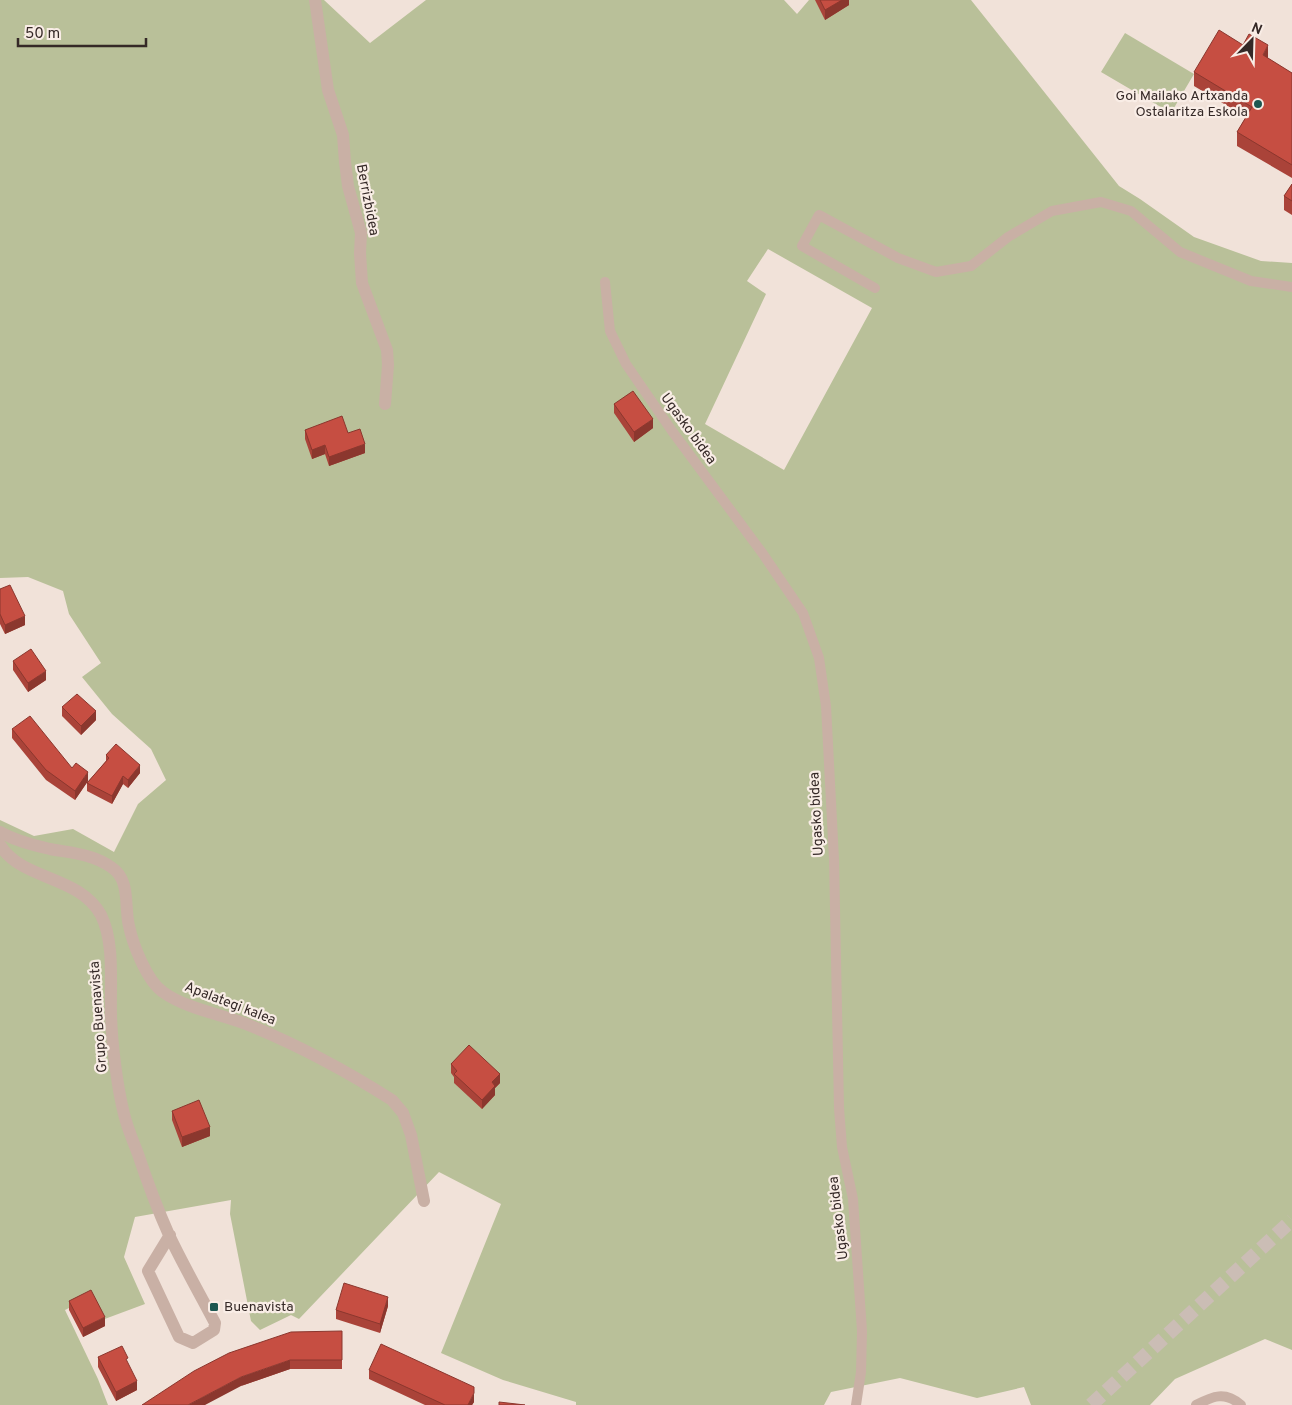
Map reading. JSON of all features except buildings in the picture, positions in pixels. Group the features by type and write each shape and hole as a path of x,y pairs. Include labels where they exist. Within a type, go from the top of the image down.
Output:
{"street":[{"name":"Berrizbidea","path":"315,0 328,90 343,135 344,162 348,186 361,234 362,284 387,350 388,365 385,404"},
{"name":"Apalategi kalea","path":"0,832 15,840 30,844 79,852 112,867 123,879 128,925 140,959 161,992 176,1000 250,1026 290,1043 392,1100 403,1112 411,1135 424,1201"},
{"name":"Grupo Buenavista","path":"0,845 10,857 25,867 78,891 90,900 101,916 107,934 110,957 112,1027 124,1114 148,1182 170,1235 214,1323 214,1330 193,1343 179,1337 148,1271 170,1235"}],"lane":[{"path":"875,288 802,246 820,215 898,258 936,272 971,266 1008,237 1052,211 1101,202 1131,211 1180,252 1251,281 1292,287"},
{"name":"Ugasko bidea","path":"605,282 610,331 626,364 672,431 763,554 803,613 819,658 826,706 834,859 839,1108 842,1147 853,1199 862,1331 861,1372 856,1405"},
{"path":"1196,1405 1215,1396 1230,1397 1241,1405"}],"green space":[{"path":"0,0 324,0 370,43 426,0 784,0 797,14 809,0 971,0 1119,186 1194,237 1261,261 1292,263 1292,1350 1265,1339 1175,1379 1150,1405 1031,1405 1024,1387 977,1398 900,1378 831,1392 824,1405 576,1405 576,1402 503,1380 441,1353 501,1204 439,1172 299,1319 291,1315 260,1330 251,1321 230,1214 231,1200 135,1217 124,1257 145,1304 102,1320 91,1297 65,1310 98,1379 108,1405 0,1405 0,820 34,836 73,829 114,852 138,804 166,780 151,749 112,714 82,677 101,663 69,614 63,591 28,577 0,578","holes":["768,249 872,308 784,470 705,424 766,294 747,281"]},
{"path":"1125,33 1194,74 1171,113 1101,72"}],"tunnel":[{"path":"1091,1405 1292,1220"}],"place":[{"name":"Goi Mailako Artxanda Ostalaritza Eskola","path":"1258,104"},
{"name":"Buenavista","path":"214,1307"}]}
